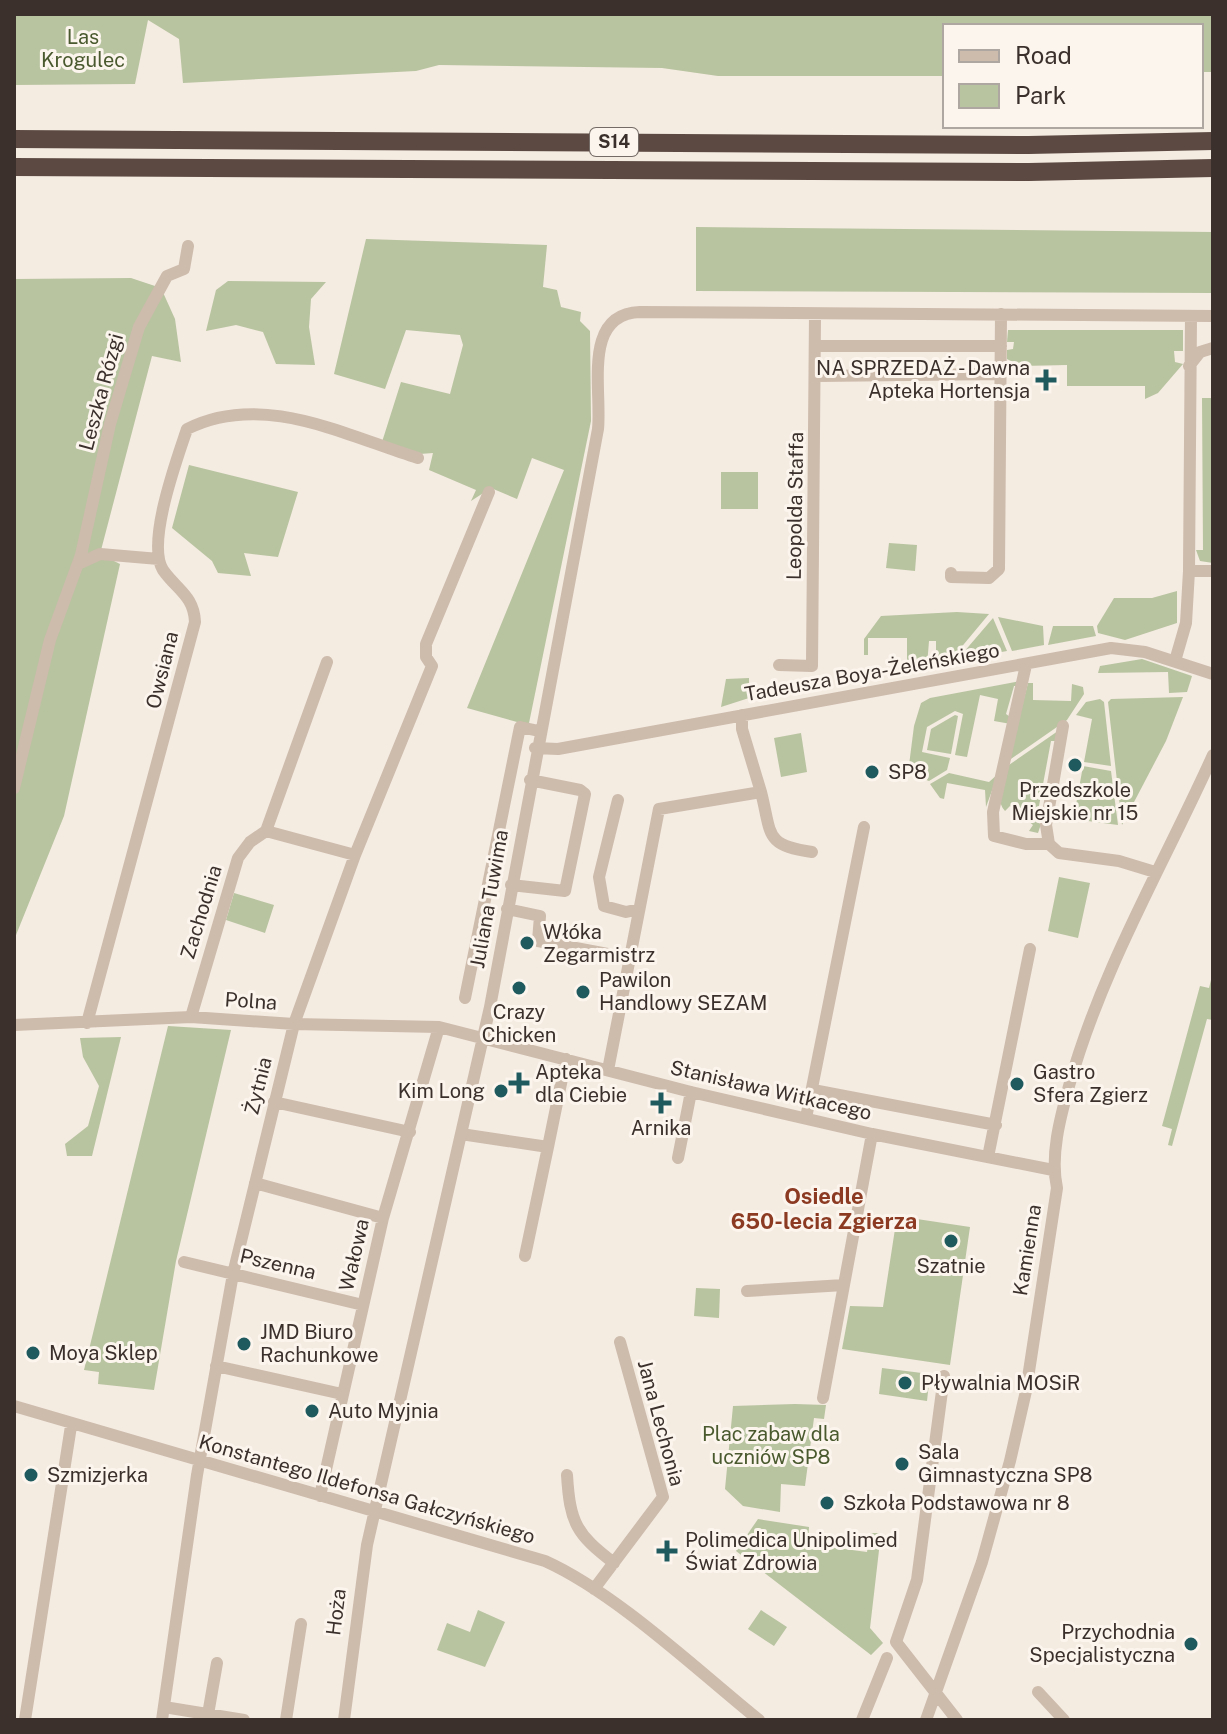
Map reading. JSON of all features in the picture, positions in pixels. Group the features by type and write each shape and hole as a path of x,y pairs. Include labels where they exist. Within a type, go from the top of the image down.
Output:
{"highway":[{"name":"S14","path":"14,139 1014,145 1213,141"},
{"name":"S14","path":"14,167 1013,172 1213,168"},
{"path":"14,176 106,167"}],"street":[{"name":"Leszka Rózgi","path":"14,788 50,640 78,564 110,424 139,327 167,276 184,269 188,246"},
{"name":"Juliana Tuwima","path":"374,1511 496,974 535,748 598,429 601,338 616,318 640,312 815,315"},
{"path":"815,315 1001,314 1191,323 1213,316"},
{"path":"951,573 951,577 989,578 999,569 1001,314"},
{"name":"Leopolda Staffa","path":"779,665 812,666 815,315"},
{"path":"1189,366 1194,356 1212,348 1191,323"},
{"path":"1175,661 1186,623 1189,571 1191,323"},
{"path":"815,346 1001,346"},
{"path":"816,376 1001,374"},
{"path":"78,564 100,554 159,559 165,502 187,429 212,416 254,414 318,424 418,458"},
{"name":"Żytnia","path":"163,1713 199,1462 233,1274 294,1024 355,855 432,666 426,657 426,644 489,492"},
{"name":"Owsiana","path":"87,1023 195,622 192,601 163,570 159,559"},
{"path":"1189,571 1213,571"},
{"name":"Tadeusza Boya-Żeleńskiego","path":"535,748 558,749 1119,647 1213,674"},
{"name":"Zachodnia","path":"191,1017 238,858 250,842 266,831 327,662"},
{"path":"1026,665 992,830 997,838 1049,844 1059,853 1119,861 1155,872"},
{"path":"742,715 742,729 773,839 782,848 812,852"},
{"path":"1049,844 1046,825 1063,726"},
{"path":"465,998 520,727 539,731"},
{"name":"Kamienna","path":"926,1720 993,1523 1026,1391 1057,1188 1053,1170 1064,1104 1081,1043 1104,981 1213,755"},
{"path":"511,885 565,891 575,852 585,794 580,790 530,780"},
{"path":"608,1070 659,809 761,792"},
{"path":"618,800 599,877 604,906 626,912 639,909"},
{"path":"806,1118 864,827"},
{"path":"266,831 355,855"},
{"path":"507,909 540,916 538,941 629,958"},
{"path":"988,1157 1030,949"},
{"path":"471,970 496,974"},
{"name":"Polna","path":"14,1025 191,1017 294,1024 439,1027 483,1038"},
{"name":"Wałowa","path":"320,1496 383,1218 439,1027"},
{"name":"Stanisława Witkacego","path":"483,1038 691,1092 872,1134 1053,1170"},
{"path":"525,1256 566,1059"},
{"path":"813,1090 996,1125"},
{"path":"678,1158 691,1092"},
{"path":"274,1102 410,1132"},
{"path":"461,1134 548,1147"},
{"path":"823,1398 872,1134"},
{"path":"255,1183 383,1218"},
{"name":"Pszenna","path":"184,1262 363,1305"},
{"path":"747,1291 844,1285"},
{"name":"Jana Lechonia","path":"594,1589 663,1497 620,1342"},
{"path":"216,1366 342,1394"},
{"path":"944,1376 917,1580 896,1642 957,1720"},
{"name":"Konstantego Ildefonsa Gałczyńskiego","path":"14,1406 71,1426 528,1554 594,1589 759,1720"},
{"path":"25,1720 71,1426"},
{"path":"567,1475 575,1525 584,1540 614,1563"},
{"name":"Hoża","path":"344,1720 359,1585 374,1511"},
{"path":"286,1720 301,1624"},
{"path":"862,1720 887,1658"},
{"path":"208,1716 217,1663"},
{"path":"1038,1692 1064,1720"},
{"path":"163,1713 244,1720"}],"green space":[{"name":"Las Krogulec","path":"14,14 1213,14 1213,72 1203,72 1203,24 943,24 943,76 718,76 662,68 439,65 416,71 183,83 179,39 148,20 135,84 14,85"},
{"path":"696,227 1213,232 1213,293 696,291"},
{"path":"366,239 547,245 543,287 557,290 561,307 581,312 580,321 590,331 591,421 528,728 467,708 564,470 532,458 517,499 491,488 471,501 476,490 429,470 433,453 420,454 382,442 401,382 450,394 463,345 460,335 406,330 385,389 334,374"},
{"path":"131,278 161,288 175,319 181,362 152,356 100,554 120,564 64,816 14,940 14,279"},
{"path":"228,281 326,282 311,299 309,327 315,365 276,364 263,332 236,325 206,331 216,290"},
{"path":"1008,330 1183,330 1183,351 1174,351 1175,362 1183,364 1158,393 1145,399 1145,386 1067,386 1067,365 1021,366 1007,359 1007,350 1013,349 1014,342 1007,342"},
{"path":"1202,398 1213,398 1213,563 1200,561 1196,550 1203,550"},
{"path":"189,465 298,492 278,557 244,553 251,576 218,573 212,561 172,528"},
{"path":"721,472 758,472 758,509 721,509"},
{"path":"889,543 917,545 915,571 886,568"},
{"path":"1177,591 1177,623 1125,640 1098,633 1097,626 1114,598 1152,598"},
{"path":"957,612 989,614 949,662 936,664 936,641 929,641 927,666 907,669 907,638 868,638 868,655 864,655 864,639 881,616"},
{"path":"998,617 1043,626 1044,645 1012,651"},
{"path":"993,618 1007,651 957,660"},
{"path":"1053,626 1093,626 1096,636 1048,645"},
{"path":"1142,659 1192,676 1187,692 1169,693 1168,672 1098,673 1100,666"},
{"path":"749,678 749,698 721,707 726,679"},
{"path":"1021,681 1021,686 1014,686 1006,714 1013,719 1011,724 994,721 998,699 980,695 967,757 955,755 963,714 955,711 927,727 922,752 950,758 947,770 929,781 908,773 914,726 921,703 930,698"},
{"path":"1028,683 1033,683 1033,700 1071,701 1072,684 1083,687 1084,694 1067,720 1008,761"},
{"path":"1183,697 1166,741 1122,825 1108,702 1111,699"},
{"path":"1100,699 1104,702 1111,766 1084,762 1092,719 1076,715 1086,702"},
{"path":"958,716 951,754 927,750 931,729"},
{"path":"1058,731 1056,741 1051,741 1036,822 1041,824 1038,833 1029,831 1033,825 1010,806 1005,811 1000,801 1006,767"},
{"path":"801,733 807,772 781,777 774,738"},
{"path":"1083,766 1111,771 1118,825 1058,817 1058,814 1074,816"},
{"path":"949,773 989,782 998,774 986,807 985,790 947,783 944,799 940,798 930,784"},
{"path":"1059,877 1090,883 1078,938 1048,931"},
{"path":"234,893 274,905 265,933 226,920"},
{"path":"1213,972 1213,1020 1207,1019 1172,1146 1168,1145 1172,1129 1162,1126 1200,986 1209,988"},
{"path":"168,1026 231,1030 176,1261 154,1390 98,1384 99,1372 84,1370"},
{"path":"121,1037 92,1156 67,1156 65,1144 88,1126 99,1086 83,1057 80,1038"},
{"path":"897,1216 970,1227 950,1365 842,1349 850,1306 883,1307"},
{"path":"696,1288 720,1289 719,1318 694,1316"},
{"name":"Pływalnia MOSiR","path":"882,1368 930,1374 927,1401 879,1394"},
{"name":"Plac zabaw dla uczniów SP8","path":"826,1405 824,1419 814,1418 805,1486 781,1484 780,1512 743,1506 725,1489 733,1406"},
{"path":"758,1519 809,1527 808,1544 867,1552 870,1533 881,1533 870,1628 883,1643 871,1655 736,1551"},
{"path":"478,1610 505,1622 485,1667 437,1650 447,1623 470,1632"},
{"path":"761,1610 787,1627 774,1646 748,1629"}],"place":[{"name":"NA SPRZEDAŻ - Dawna Apteka Hortensja","path":"1046,380"},
{"name":"Przedszkole Miejskie nr 15","path":"1075,765"},
{"name":"SP8","path":"872,772"},
{"name":"Włóka Zegarmistrz","path":"527,943"},
{"name":"Crazy Chicken","path":"519,988"},
{"name":"Pawilon Handlowy SEZAM","path":"583,992"},
{"name":"Apteka dla Ciebie","path":"519,1083"},
{"name":"Gastro Sfera Zgierz","path":"1017,1084"},
{"name":"Kim Long","path":"501,1091"},
{"name":"Arnika","path":"661,1103"},
{"name":"Szatnie","path":"951,1241"},
{"name":"JMD Biuro Rachunkowe","path":"244,1344"},
{"name":"Moya Sklep","path":"33,1353"},
{"name":"Pływalnia MOSiR","path":"905,1383"},
{"name":"Auto Myjnia","path":"312,1411"},
{"name":"Sala Gimnastyczna SP8","path":"902,1464"},
{"name":"Szmizjerka","path":"31,1475"},
{"name":"Szkoła Podstawowa nr 8","path":"827,1503"},
{"name":"Polimedica Unipolimed Świat Zdrowia","path":"667,1551"},
{"name":"Przychodnia Specjalistyczna","path":"1191,1644"}],"district":[{"name":"Osiedle 650-lecia Zgierza","path":"824,1208"}]}
